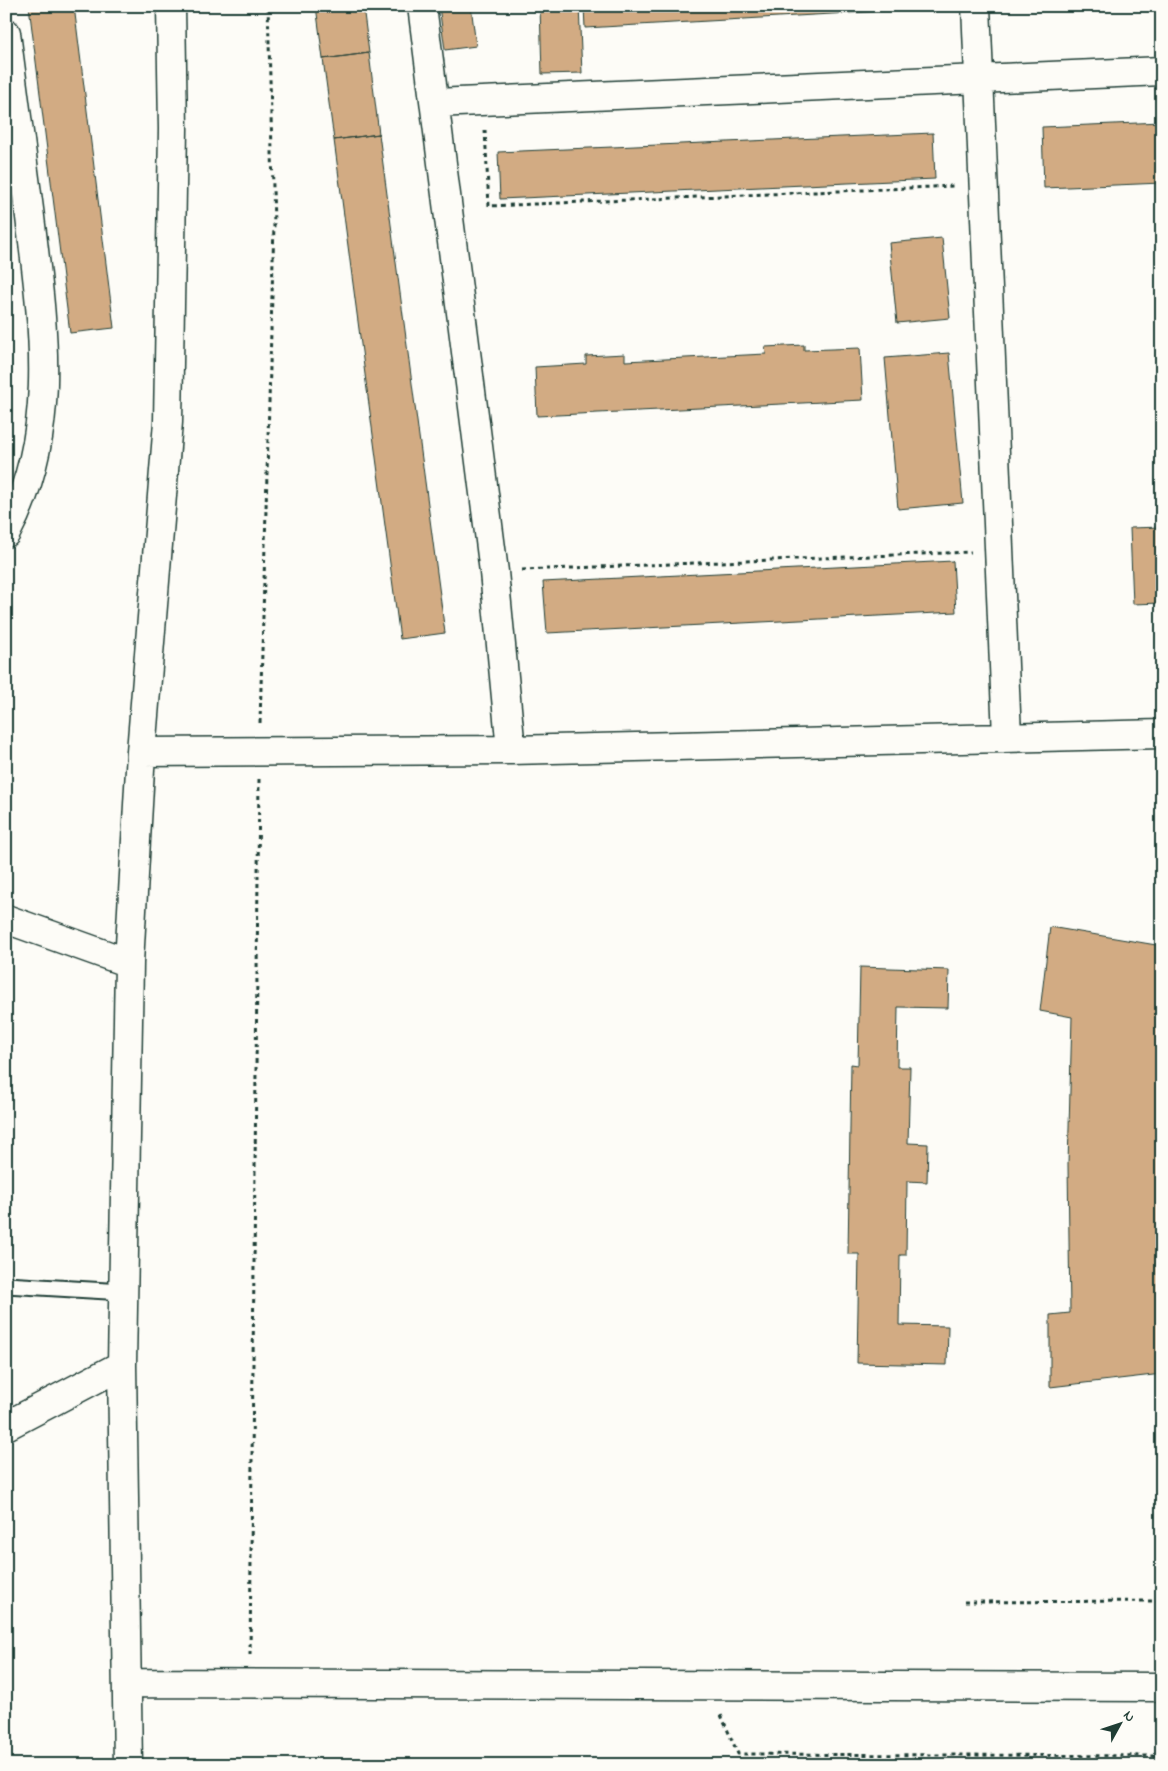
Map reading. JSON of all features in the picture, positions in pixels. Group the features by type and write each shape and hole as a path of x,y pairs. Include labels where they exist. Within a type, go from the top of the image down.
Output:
{"street":[{"path":"128,1765 129,1683 122,1365 129,963 141,752 168,422 173,130 171,6"},
{"path":"422,6 494,572 511,750"},
{"path":"976,6 1007,736"},
{"path":"6,33 44,328 44,381 32,470 22,500 6,533"},
{"path":"435,103 1162,71"},
{"path":"141,752 511,750 1007,736 1162,734"},
{"path":"6,919 129,963"},
{"path":"6,1426 122,1365"},
{"path":"129,1683 1162,1687"}],"lane":[{"path":"6,1285 124,1292"}],"path":[{"path":"250,1684 259,751 274,224 268,6"},
{"path":"484,101 489,206 983,185"},
{"path":"494,572 999,550"},
{"path":"964,1602 1162,1601"},
{"path":"708,1685 738,1754 1162,1756"}],"building":[{"path":"29,6 74,6 114,328 70,333"},
{"path":"316,6 363,6 369,53 323,59"},
{"path":"439,6 471,6 476,46 445,50"},
{"path":"540,6 579,6 582,73 542,74"},
{"path":"584,6 920,6 920,9 585,28"},
{"path":"1039,6 1100,6 1039,9"},
{"path":"369,53 379,134 334,140 323,59"},
{"path":"1162,122 1162,183 1044,188 1042,127"},
{"path":"933,133 935,179 500,199 498,152"},
{"path":"379,134 445,633 400,639 334,140"},
{"path":"942,238 950,318 897,323 889,243"},
{"path":"804,345 804,350 860,348 863,400 537,416 535,367 586,364 586,356 625,354 625,361 766,354 765,347"},
{"path":"949,353 963,503 898,509 885,358"},
{"path":"1162,527 1162,603 1133,604 1130,528"},
{"path":"953,561 956,612 547,633 543,582"},
{"path":"1050,927 1162,946 1162,1374 1050,1387 1050,1315 1070,1313 1068,1164 1072,1017 1040,1011"},
{"path":"860,967 949,970 948,1008 898,1007 897,1067 910,1067 908,1143 928,1144 927,1182 907,1181 906,1255 900,1255 899,1325 948,1326 947,1365 857,1363 859,1254 848,1254 851,1064 858,1065"}]}
